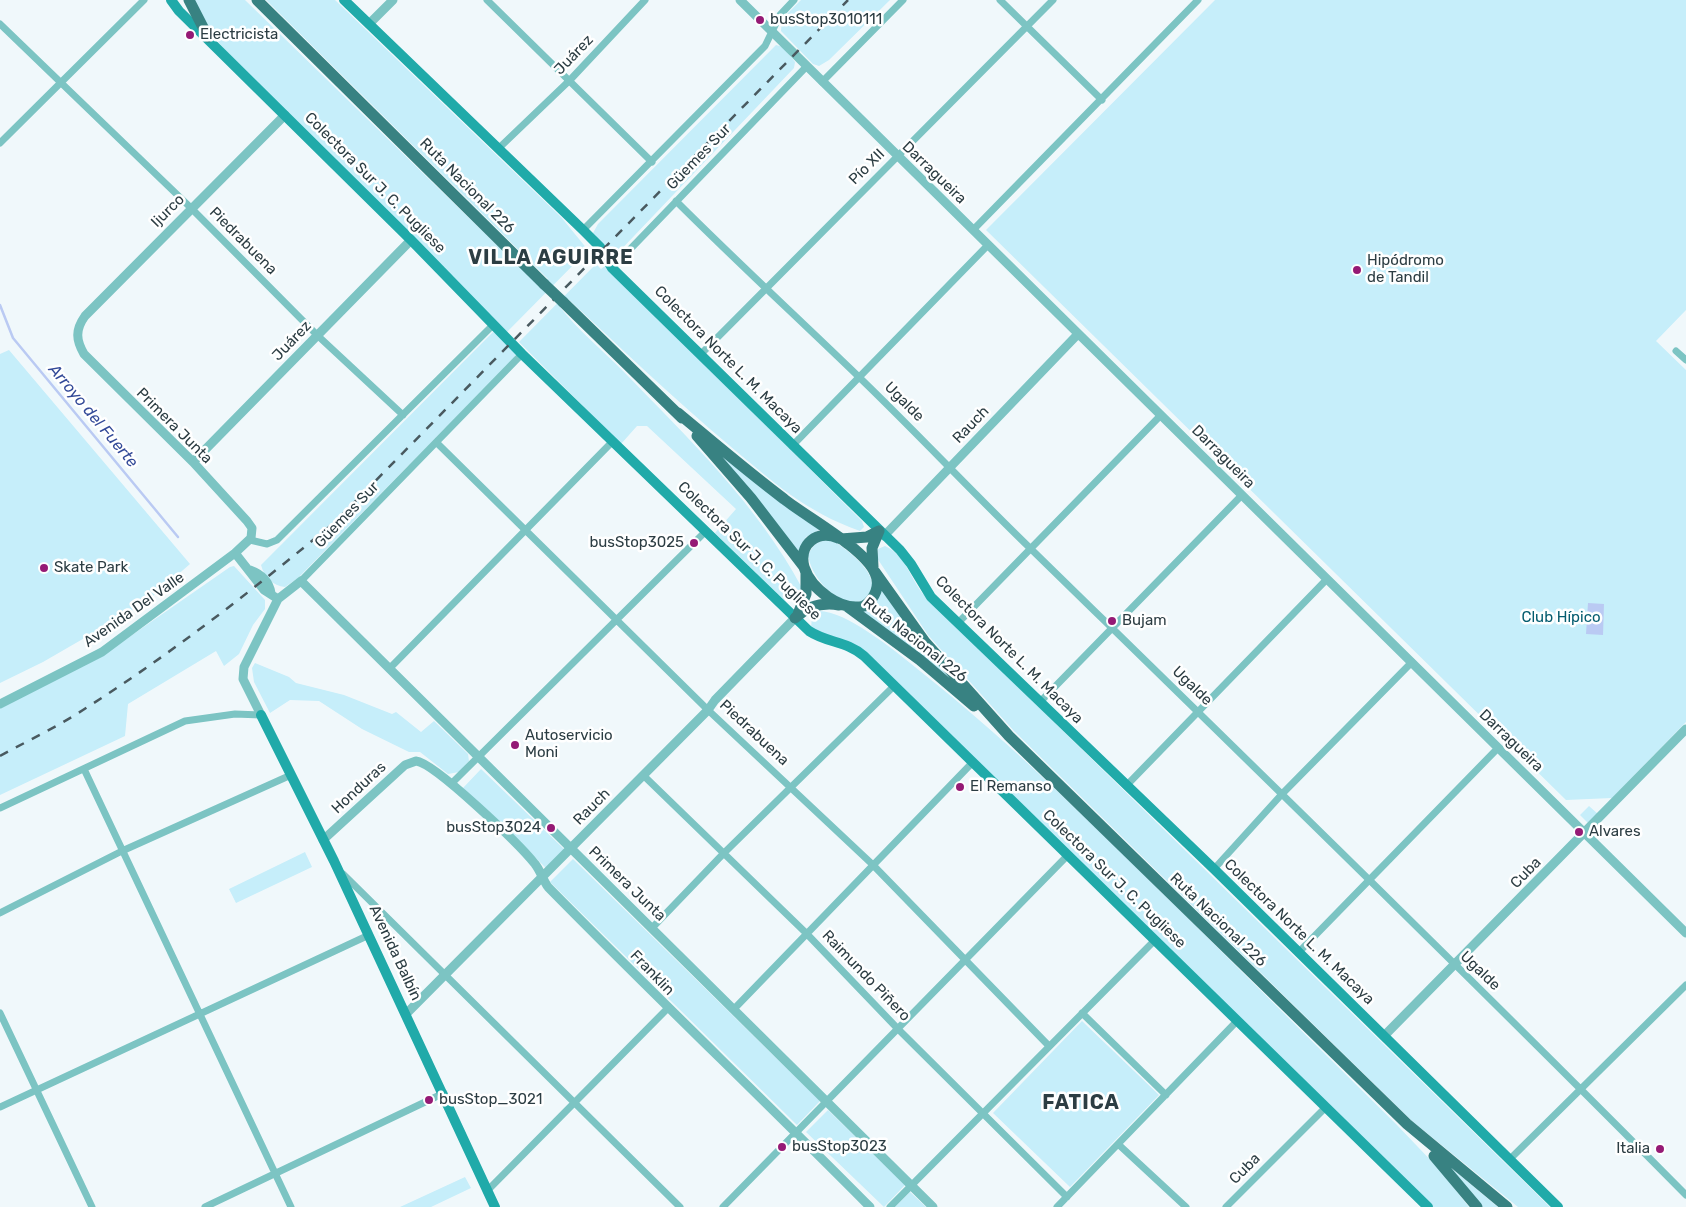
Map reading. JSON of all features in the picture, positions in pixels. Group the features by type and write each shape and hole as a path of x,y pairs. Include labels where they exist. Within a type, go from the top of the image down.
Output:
{"highway":[{"path":"189,0 208,37"},
{"name":"Ruta Nacional 226","path":"257,0 562,302 678,413 767,486 859,552 874,570 924,642 1009,736 1407,1124 1507,1207"},
{"name":"Ruta Nacional 226","path":"678,413 751,498 822,591 846,606 920,660 1009,736"},
{"path":"795,618 805,600 805,549 812,539 824,535 840,538 866,537 882,533"},
{"path":"874,570 872,548 882,533"},
{"name":"Ruta Nacional 226","path":"846,606 864,606 871,600 877,589 874,570"},
{"path":"795,618 805,609 818,605 846,606"},
{"name":"Ruta Nacional 226","path":"1407,1124 1477,1207"}],"main road":[{"name":"Colectora Sur J. C. Pugliese","path":"171,0 178,11 208,37 522,354 795,618 814,634 843,643 858,651 1428,1207"},
{"name":"Colectora Norte L. M. Macaya","path":"344,0 583,230 600,247 612,268 906,557 930,597 1214,870 1558,1207"},
{"name":"Avenida Balbín","path":"261,715 339,871 444,1093 495,1207"}],"street":[{"path":"0,143 144,0"},
{"path":"369,24 393,0"},
{"path":"487,0 652,162"},
{"name":"Juárez","path":"499,148 570,80 645,0"},
{"name":"Darragueira","path":"740,0 1498,748 1586,832 1686,933"},
{"path":"583,230 765,46 780,14 794,0"},
{"path":"822,82 903,0"},
{"path":"1000,0 1102,100"},
{"name":"Pío XII","path":"701,354 1053,0"},
{"path":"973,230 1198,0"},
{"name":"Piedrabuena","path":"0,24 318,335 403,415"},
{"name":"Güemes Sur","path":"612,268 807,66"},
{"name":"Ijurco","path":"77,331 85,316 190,208 285,115"},
{"name":"Ugalde","path":"676,201 765,290 859,377 1031,549 1371,880 1454,966 1581,1089 1686,1195"},
{"name":"Juárez","path":"193,462 411,240"},
{"path":"792,446 988,245"},
{"path":"250,540 267,544 277,540 494,324"},
{"name":"Primera Junta","path":"77,331 80,348 89,360 193,462 249,523 252,531 250,540"},
{"name":"Rauch","path":"882,533 1078,334"},
{"path":"1676,351 1686,360"},
{"name":"Güemes Sur","path":"261,715 246,686 242,672 275,596 301,581 522,354"},
{"path":"958,623 1162,415"},
{"path":"390,668 614,441"},
{"name":"Piedrabuena","path":"437,443 708,710 872,864 1049,1046"},
{"path":"1040,702 1242,495"},
{"path":"452,783 706,531"},
{"name":"Avenida Del Valle","path":"0,704 102,652 250,540"},
{"path":"235,553 250,570 260,574 270,585 275,596"},
{"path":"1126,786 1327,579"},
{"name":"Primera Junta","path":"301,581 934,1207"},
{"name":"Rauch","path":"406,1014 708,710 715,700 795,618"},
{"path":"1214,870 1282,794 1412,662"},
{"path":"652,928 724,853 894,686"},
{"path":"0,808 185,721 235,714 261,715"},
{"name":"Cuba","path":"1384,1036 1686,729"},
{"path":"1298,953 1498,748"},
{"name":"Franklin","path":"416,761 424,763 452,783 535,864 548,887 667,1009 796,1132 870,1207"},
{"name":"Honduras","path":"323,840 401,767 416,761"},
{"path":"734,1010 872,864 972,762"},
{"path":"84,769 291,1207"},
{"path":"0,913 122,851 291,775"},
{"name":"Raimundo Piñero","path":"643,775 806,933 898,1029 1067,1197"},
{"path":"723,1207 1068,855"},
{"path":"339,871 680,1207"},
{"path":"0,1107 369,935"},
{"path":"890,1207 1155,940"},
{"path":"1509,1160 1686,985"},
{"path":"487,1191 667,1009"},
{"path":"1082,1012 1166,1095"},
{"path":"0,1013 92,1207"},
{"path":"1057,1207 1237,1021"},
{"path":"206,1207 444,1093"},
{"name":"Cuba","path":"1226,1207 1326,1108"},
{"path":"1118,1144 1186,1207"}],"green space":[{"path":"194,0 245,0 540,287 548,279 266,0 335,0 561,217 588,250 507,332 227,52 212,35"},
{"path":"801,0 890,0 829,60 819,66 813,64 781,31 782,19"},
{"name":"Hipódromo de Tandil","path":"1215,0 1686,0 1686,310 1656,341 1686,370 1686,722 1612,798 1566,800 986,230"},
{"path":"776,45 783,47 795,62 794,68 615,256 609,257 593,233 598,224"},
{"path":"596,264 601,269 605,266 608,268 862,521 864,527 860,531 823,515 791,495 688,410 567,298 559,306 697,447 765,528 802,588 797,599 784,600 715,533 736,509 647,426 637,426 621,444 519,342"},
{"path":"493,332 500,335 516,354 514,358 298,578 285,587 277,585 270,580 264,573 261,565"},
{"path":"9,350 190,564 145,603 43,662 0,683 0,354"},
{"path":"715,449 821,529 806,537 797,554"},
{"path":"832,540 848,551 870,576 872,585 870,593 862,601 843,600 835,595 820,581 810,564 808,555 813,547 817,543"},
{"path":"885,546 892,550 903,562 925,596 1550,1207 1518,1207 1412,1121 1014,731 928,635 877,558 878,549"},
{"path":"234,566 265,600 265,609 253,625 239,654 224,666 216,651 128,704 125,736 0,795 0,708 99,658"},
{"path":"883,587 964,692 863,612"},
{"path":"819,611 842,617 883,642 953,698 1061,794 1396,1124 1439,1169 1469,1207 1432,1207 871,658 811,628 812,617"},
{"path":"255,663 289,677 296,683 344,695 392,714 396,712 421,732 434,721 468,754 469,761 459,772 448,774 420,752 409,752 362,729 319,701 290,700 270,713 254,682 252,668"},
{"path":"481,769 565,850 546,868 463,788"},
{"path":"1589,806 1598,814 1589,824 1580,815"},
{"path":"305,852 312,867 236,903 229,889"},
{"path":"573,859 820,1101 797,1125 550,882"},
{"path":"1082,1021 1159,1095 1070,1187 993,1113"},
{"path":"828,1110 905,1185 884,1207 806,1132"},
{"path":"1443,1161 1498,1207 1481,1207"},
{"path":"465,1177 471,1188 431,1207 400,1207"},
{"path":"910,1192 926,1207 895,1207"}],"shaded area":[{"path":"1588,603 1604,604 1603,635 1586,634"}],"waterway":[{"name":"Arroyo del Fuerte","path":"0,305 13,338 178,537"}],"railway":[{"path":"0,756 76,715 151,665 244,595 335,522 848,0"}],"place":[{"name":"busStop3010111","path":"760,20"},
{"name":"Electricista","path":"190,35"},
{"name":"Hipódromo de Tandil","path":"1357,270"},
{"name":"busStop3025","path":"694,543"},
{"name":"Skate Park","path":"44,568"},
{"name":"Bujam","path":"1112,621"},
{"name":"Autoservicio Moni","path":"515,745"},
{"name":"El Remanso","path":"960,787"},
{"name":"busStop3024","path":"551,828"},
{"name":"Alvares","path":"1579,832"},
{"name":"busStop_3021","path":"429,1100"},
{"name":"busStop3023","path":"782,1147"},
{"name":"Italia","path":"1660,1149"}],"district":[{"name":"VILLA AGUIRRE","path":"551,258"},
{"name":"FATICA","path":"1081,1103"}],"park label":[{"name":"Club Hípico","path":"1561,618"}]}
